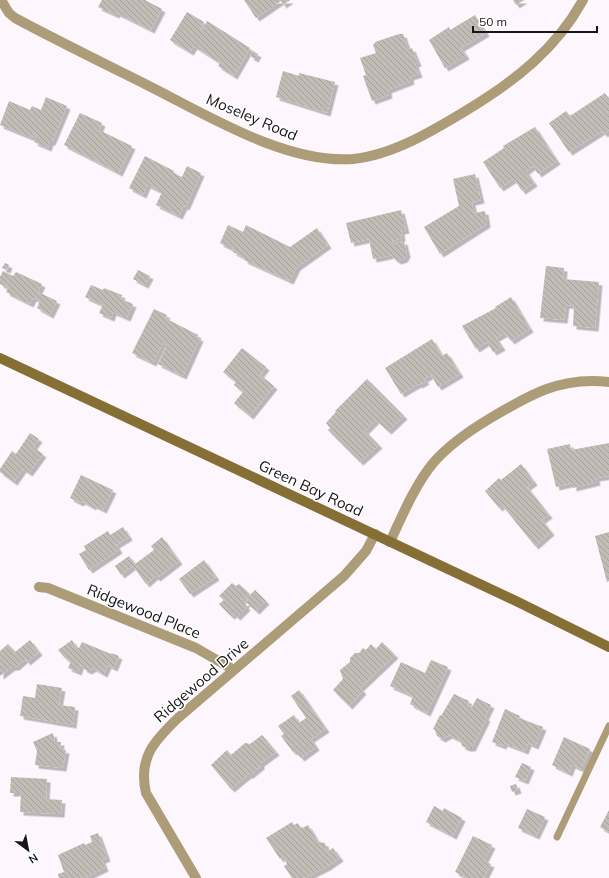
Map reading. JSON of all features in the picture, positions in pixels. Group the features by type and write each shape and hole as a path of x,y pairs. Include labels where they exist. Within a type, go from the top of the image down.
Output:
{"main road":[{"name":"Green Bay Road","path":"0,358 375,534 609,647"}],"street":[{"name":"Moseley Road","path":"1,0 9,13 15,18 197,110 259,140 303,156 329,160 373,156 410,141 455,117 498,91 522,73 544,53 574,18 583,0"},
{"path":"390,542 424,475 434,462 461,436 526,396 546,389 592,381 609,382"},
{"name":"Ridgewood Drive","path":"196,878 146,793 143,781 144,766 149,751 160,735 344,576 366,551 375,534"},
{"name":"Ridgewood Place","path":"39,587 48,588 196,648 234,670"}],"lane":[{"path":"557,837 609,726"}],"building":[{"path":"102,0 145,0 162,9 151,30 117,13 116,15 98,7"},
{"path":"244,0 290,0 283,5 281,1 256,18"},
{"path":"513,0 524,0 516,5"},
{"path":"187,12 204,22 200,29 202,30 207,21 250,48 234,76 218,66 220,63 194,46 190,52 170,40"},
{"path":"475,15 486,33 461,48 466,56 445,68 429,40 449,27 450,30"},
{"path":"403,34 408,49 412,48 418,63 415,64 419,74 410,77 411,81 388,90 389,95 372,101 363,76 366,75 360,58 376,53 373,45 375,42"},
{"path":"253,51 258,54 255,59 250,56"},
{"path":"283,71 299,76 299,73 335,82 327,113 276,97"},
{"path":"605,93 609,99 609,130 604,134 602,131 569,152 549,123 566,111 570,116"},
{"path":"46,97 67,106 48,148 34,142 37,134 34,132 32,138 0,125 9,101 30,110 32,106 41,110"},
{"path":"80,113 102,123 99,130 132,146 119,173 64,145"},
{"path":"535,127 557,161 538,174 533,166 526,171 534,183 522,191 514,179 500,188 483,162 504,148 503,146"},
{"path":"145,156 174,171 173,173 182,177 187,166 201,173 186,207 184,206 179,216 156,205 162,192 147,185 143,195 129,188"},
{"path":"475,174 481,200 472,202 474,213 485,211 487,224 440,254 424,227 459,206 453,179"},
{"path":"401,210 406,230 401,231 402,238 392,241 393,244 404,241 407,254 404,259 398,261 392,257 392,255 373,259 369,239 351,243 346,223"},
{"path":"228,225 243,232 246,225 290,247 317,228 328,245 297,267 290,281 244,260 245,258 233,252 234,250 220,243"},
{"path":"5,263 9,265 7,270 2,268"},
{"path":"546,266 564,268 563,279 599,282 595,328 573,326 574,306 566,305 564,320 540,318"},
{"path":"138,270 150,276 145,285 133,279"},
{"path":"3,271 13,276 16,272 42,284 38,292 57,301 50,315 37,308 40,301 33,298 30,304 6,292 8,288 0,284 0,277"},
{"path":"91,285 122,295 121,299 133,304 127,318 113,312 111,318 99,313 103,305 85,297"},
{"path":"511,297 530,329 511,341 505,333 496,338 502,347 493,352 487,342 476,349 462,326 496,308 495,307"},
{"path":"154,309 167,315 165,318 198,335 197,337 200,338 183,376 158,364 167,345 163,343 153,363 132,353"},
{"path":"432,339 442,356 447,353 460,374 438,387 431,375 424,379 426,381 401,394 385,368"},
{"path":"242,348 266,367 260,375 274,386 250,416 234,403 243,392 234,385 236,382 223,372"},
{"path":"367,379 404,416 388,431 376,420 365,431 379,445 360,462 328,430 330,428 326,423 336,412 335,411"},
{"path":"30,433 39,439 33,447 43,454 29,473 23,469 14,482 0,472 0,469 12,451 16,454"},
{"path":"609,443 609,476 596,478 597,482 573,488 573,483 556,487 547,449 570,444 571,450"},
{"path":"521,464 534,482 527,487 549,515 542,520 551,532 535,546 502,505 499,508 485,491 499,478 501,480"},
{"path":"81,475 113,490 103,510 82,501 80,503 70,498"},
{"path":"123,527 129,537 116,545 119,550 89,570 79,554 86,550 84,546 108,531 110,535"},
{"path":"609,532 609,581 607,582 595,536"},
{"path":"162,537 179,561 157,578 155,576 146,584 133,566 121,575 115,566 129,556 135,564 154,550 151,546"},
{"path":"204,560 216,577 190,594 179,579"},
{"path":"232,583 236,586 239,584 249,593 241,600 244,603 255,590 266,601 256,611 247,603 245,605 247,607 237,617 234,614 231,616 219,604 224,600 219,596"},
{"path":"30,640 39,652 27,662 25,659 16,667 12,667 0,676 0,651 8,644 15,652"},
{"path":"72,640 76,647 79,648 82,642 119,656 114,668 108,665 104,674 93,668 89,671 84,669 81,664 78,672 68,668 71,661 65,658 58,650"},
{"path":"382,642 395,655 360,688 363,691 349,706 333,690 343,679 340,670 350,662 350,658 355,653 359,653 363,648 366,650 371,644 376,649"},
{"path":"431,660 448,667 427,713 410,704 413,696 390,686 401,662 425,673"},
{"path":"37,684 62,688 59,705 75,707 73,725 20,716 23,696 35,698"},
{"path":"299,690 326,729 311,739 316,747 301,758 295,751 293,752 281,736 284,734 278,726 294,715 299,723 306,718 291,696"},
{"path":"454,694 469,701 467,705 472,707 477,698 491,705 485,717 487,718 472,748 462,746 461,741 449,735 442,739 437,736 435,730 433,729 440,715 441,716"},
{"path":"505,709 520,716 519,718 543,727 535,746 528,743 525,751 504,743 503,746 492,742"},
{"path":"53,733 55,742 61,742 60,749 66,750 63,768 35,765 37,751 33,742"},
{"path":"262,735 276,752 261,763 261,766 231,789 211,765 227,750 231,755 245,743 250,744"},
{"path":"564,737 590,749 581,769 572,765 569,773 552,765"},
{"path":"522,763 531,767 525,781 515,777"},
{"path":"11,777 47,779 46,799 62,800 61,814 20,812 21,793 10,793"},
{"path":"516,784 518,790 512,792 510,786"},
{"path":"434,806 443,811 444,808 462,818 453,836 426,822"},
{"path":"527,809 545,817 536,836 518,828"},
{"path":"609,810 609,832 600,827"},
{"path":"292,822 294,825 298,823 301,829 308,825 318,842 325,843 327,852 333,848 340,858 327,867 305,878 292,878 284,866 287,864 283,856 280,859 266,838"},
{"path":"98,833 107,858 102,860 105,868 84,878 59,878 58,874 64,872 58,855 84,843 85,845 92,842 90,836"},
{"path":"473,836 492,845 484,861 491,864 484,878 467,878 455,872"}]}
